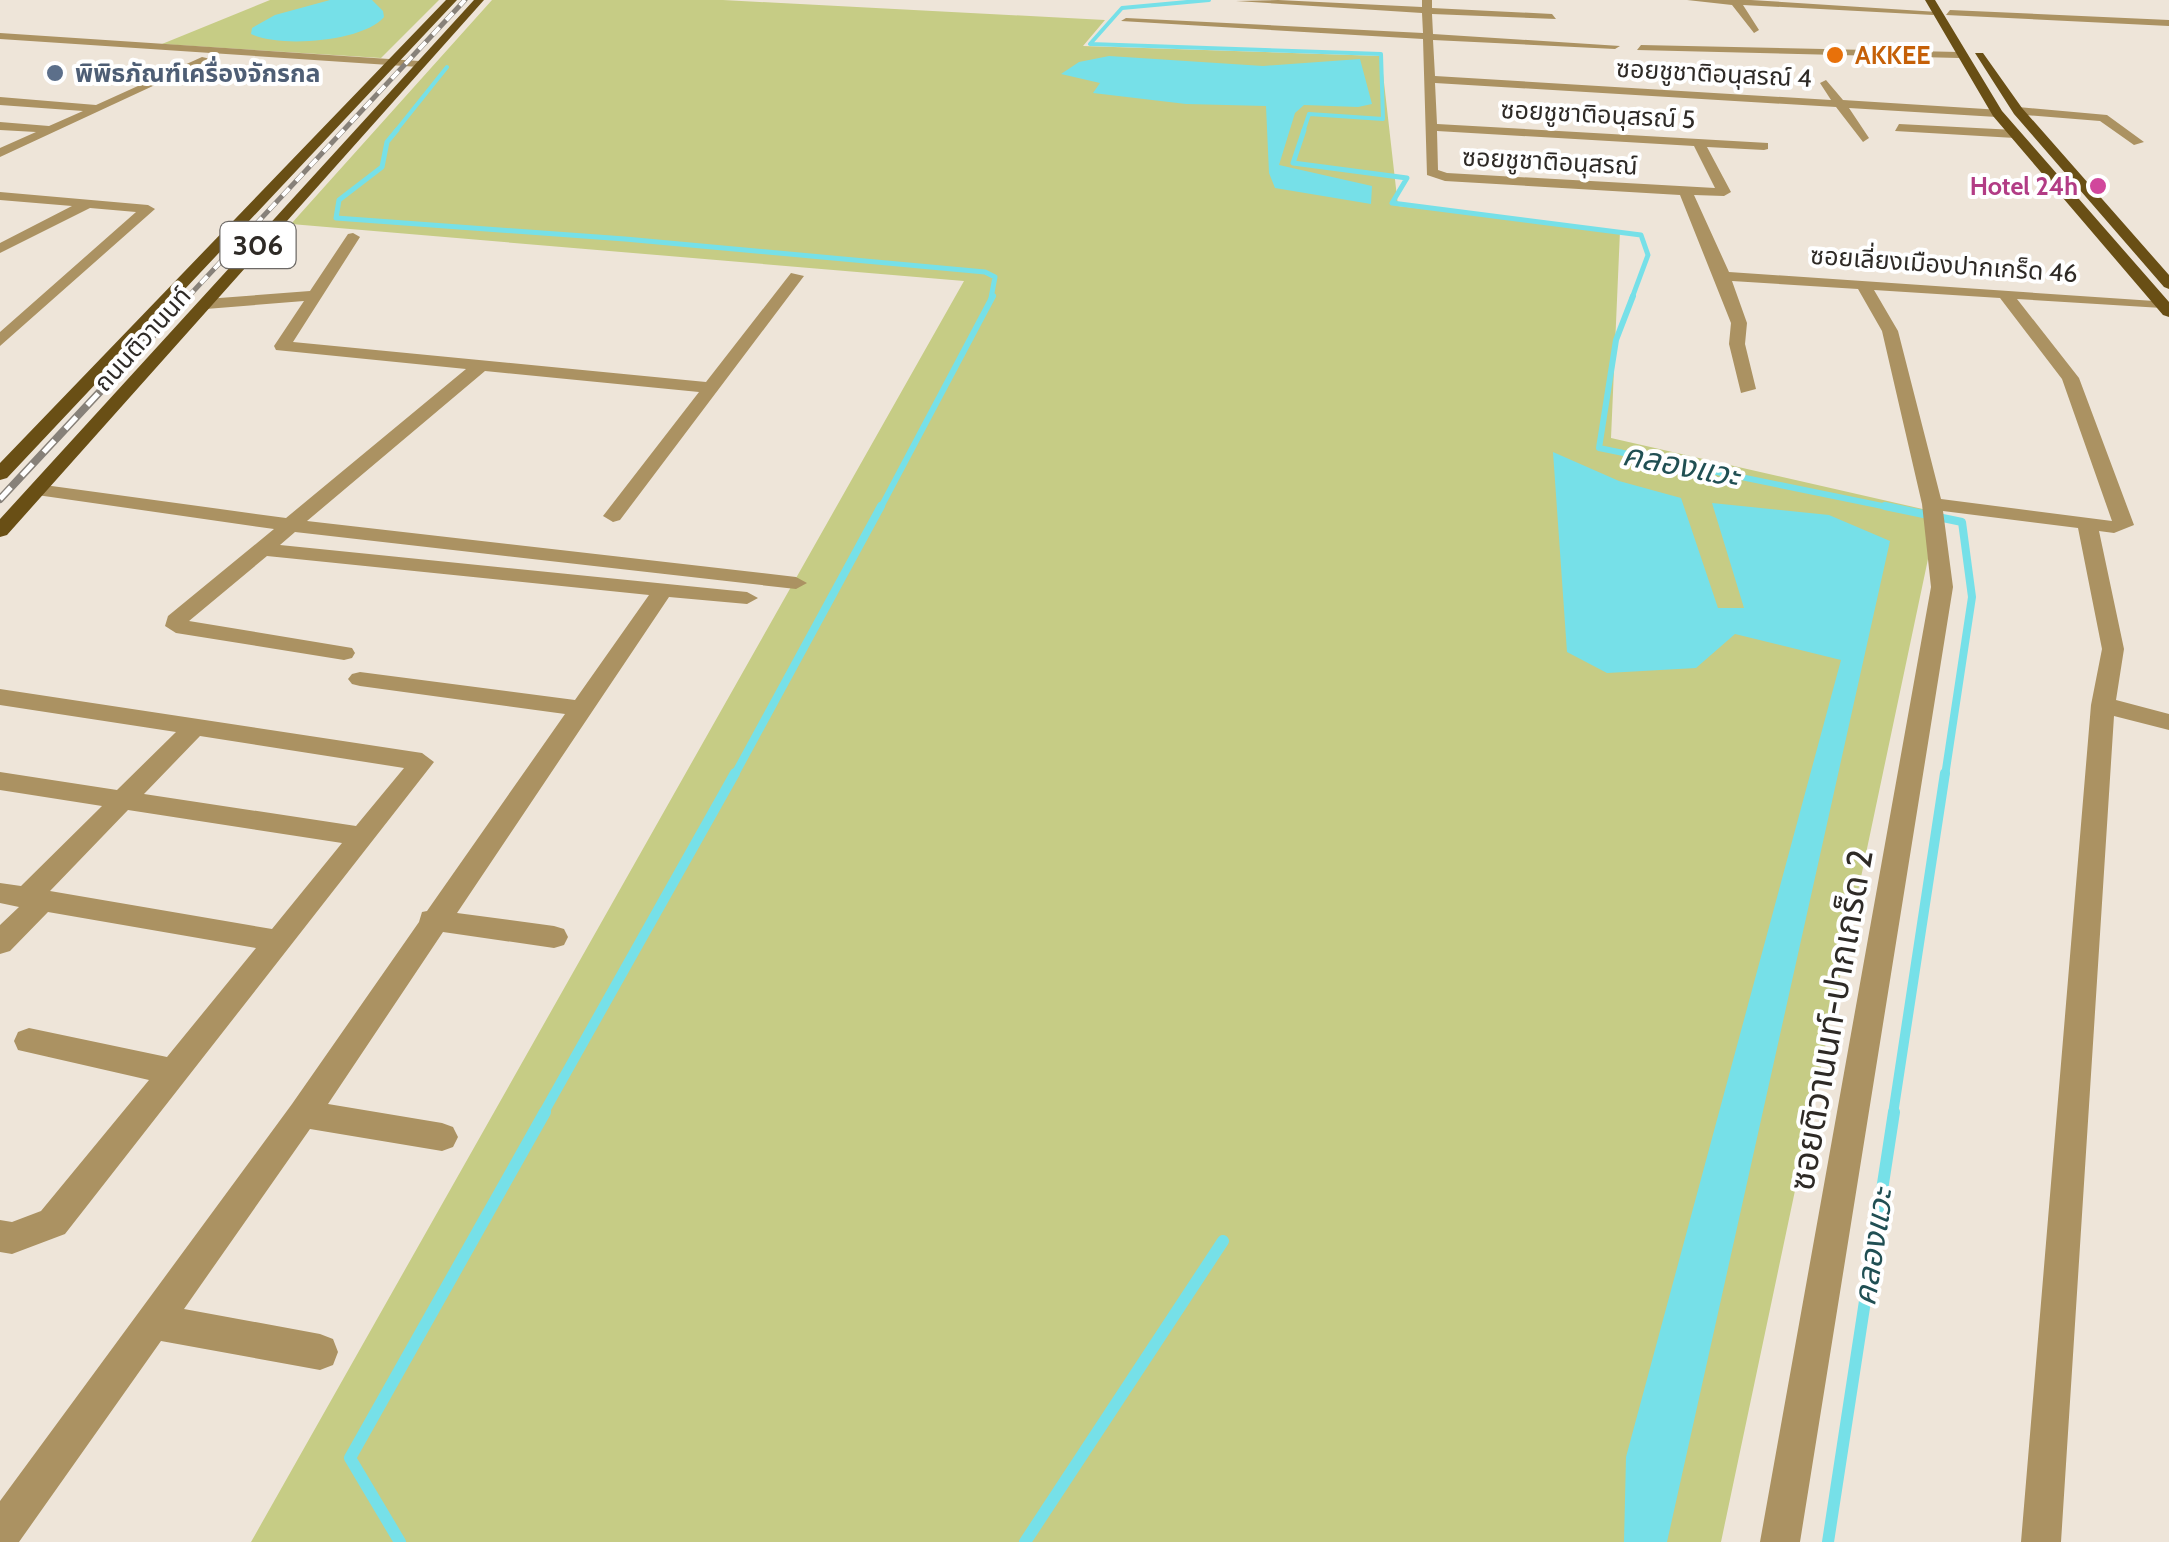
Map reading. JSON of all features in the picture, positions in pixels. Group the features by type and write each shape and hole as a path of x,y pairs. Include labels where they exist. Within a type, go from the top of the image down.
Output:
{"main road":[{"name":"ถนนติวานนท์","path":"0,474 452,0"},
{"name":"ถนนติวานนท์","path":"0,531 479,0"},
{"path":"1931,6 1997,112 2046,174 2165,308"},
{"path":"1948,6 2018,111 2169,284"},
{"path":"0,486 37,490"}],"street":[{"path":"1692,0 1931,6"},
{"path":"1240,1 1427,6 1552,17"},
{"path":"1734,1 1754,30"},
{"name":"ซอยชูชาติอนุสรณ์","path":"1427,6 1429,127 1432,172 1436,176 1685,191"},
{"path":"1948,6 2169,20"},
{"path":"2157,8 2169,20"},
{"path":"1126,21 1615,46"},
{"path":"2155,34 2169,34"},
{"path":"4,38 272,55 385,67"},
{"path":"97,44 105,50 206,59 415,68"},
{"path":"1641,48 1959,54"},
{"path":"256,62 272,55"},
{"path":"0,153 206,59"},
{"name":"ซอยชูชาติอนุสรณ์ 4","path":"1428,79 1997,112"},
{"path":"1826,83 1864,138"},
{"path":"0,102 99,109"},
{"path":"0,114 50,117 73,107"},
{"path":"2018,111 2103,118 2138,142"},
{"path":"0,126 51,130"},
{"name":"ซอยชูชาติอนุสรณ์ 5","path":"1429,127 1764,146"},
{"path":"1900,128 2015,134"},
{"path":"1698,142 1724,192 1685,191 1724,276 1739,323 1737,344 1747,389"},
{"path":"0,341 148,209 4,198"},
{"path":"0,249 87,204"},
{"path":"353,237 282,346 711,388"},
{"path":"613,516 796,276"},
{"name":"ซอยเลี่ยงเมืองปากเกร็ด 46","path":"1724,276 2004,293 2165,308"},
{"name":"ซอยติวานนท์-ปากเกร็ด 2","path":"1780,1542 1942,588 1933,512 1890,330 1863,284"},
{"path":"1933,512 2124,524 2070,378 2004,293"},
{"path":"206,304 315,295"},
{"path":"0,316 28,317"},
{"path":"344,653 176,626 182,615 479,366"},
{"path":"37,490 292,525 796,584"},
{"path":"2041,1542 2103,705 2113,650 2088,523"},
{"path":"262,549 748,598"},
{"path":"0,1535 302,1114 432,920 663,590"},
{"path":"360,679 580,708"},
{"path":"0,696 422,762 52,1223 12,1238 0,1236"},
{"path":"2103,705 2169,722"},
{"path":"0,943 23,897 195,727"},
{"path":"0,781 362,838"},
{"path":"23,897 279,941"},
{"path":"432,920 554,937"},
{"path":"29,1041 174,1072"},
{"path":"302,1114 442,1137"},
{"path":"154,1321 320,1352"}],"green space":[{"path":"270,0 439,0 381,58 162,44"},
{"path":"492,0 723,0 1105,20 1083,46 1381,56 1398,206 1620,231 1611,438 1927,510 1928,559 1721,1542 251,1542 964,281 291,224"}],"water":[{"path":"330,0 372,0 384,17 358,32 320,40 281,41 251,34 252,28 275,15"},
{"path":"1109,56 1263,66 1360,59 1372,104 1304,105 1295,113 1279,165 1372,186 1371,204 1275,188 1269,173 1266,106 1186,104 1093,93 1100,83 1061,74 1079,62"},
{"path":"1553,452 1619,481 1681,498 1718,608 1744,608 1712,503 1829,515 1890,541 1667,1542 1624,1542 1626,1457 1841,660 1735,634 1696,668 1607,673 1567,652"}],"waterway":[{"name":"คลองแวะ","path":"1209,0 1122,8 1090,44 1381,54 1383,119 1309,114 1303,132"},
{"path":"395,132 447,67"},
{"path":"397,130 387,142 382,167 339,200 336,218 625,239 985,272 995,277 991,298"},
{"name":"คลองแวะ","path":"1304,130 1293,163 1407,178 1392,203 1641,235 1648,255 1632,298"},
{"path":"880,509 993,296"},
{"name":"คลองแวะ","path":"1633,296 1616,340 1599,448 1897,509"},
{"path":"734,776 881,506"},
{"name":"คลองแวะ","path":"1885,506 1962,522 1972,597 1945,776"},
{"path":"543,1114 735,773"},
{"name":"คลองแวะ","path":"1893,1114 1945,773"},
{"path":"400,1542 350,1458 545,1112"},
{"name":"คลองแวะ","path":"1828,1542 1894,1112"},
{"path":"1025,1542 1223,1241"}],"railway":[{"path":"187,298 465,0"},
{"path":"0,499 189,296"}],"place":[{"name":"AKKEE","path":"1835,55"},
{"name":"พิพิธภัณฑ์เครื่องจักรกล","path":"55,73"},
{"name":"Hotel 24h","path":"2098,186"}]}
